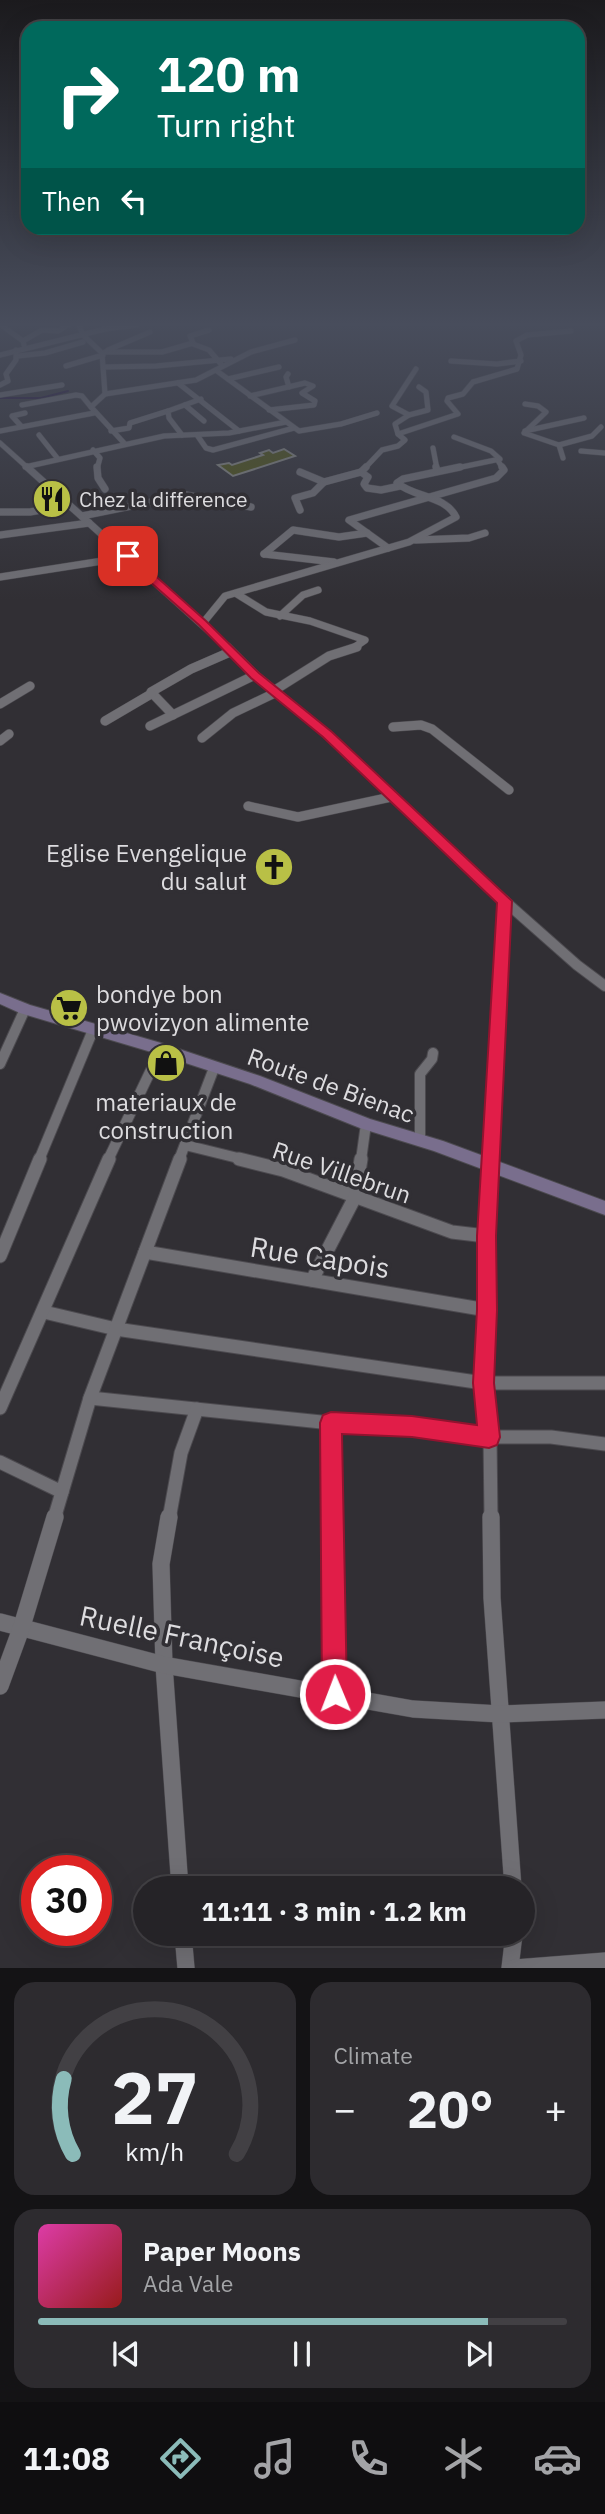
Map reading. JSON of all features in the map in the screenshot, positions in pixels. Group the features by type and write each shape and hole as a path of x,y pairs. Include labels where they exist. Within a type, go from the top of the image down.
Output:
{"main road":[{"name":"Route de Bienac","path":"0,998 25,1009 255,1080 366,1124 605,1208"}],"street":[{"path":"13,417 21,426"},
{"path":"0,431 62,417"},
{"path":"99,417 124,443"},
{"path":"111,431 129,428 130,423 150,417"},
{"path":"169,417 182,435"},
{"path":"199,417 204,421"},
{"path":"222,417 239,431"},
{"path":"279,417 299,432 362,417"},
{"path":"398,434 395,424 406,417"},
{"path":"398,434 449,417"},
{"path":"524,431 540,417"},
{"path":"524,431 585,417 573,426 536,439"},
{"path":"25,467 124,443 239,431 286,422"},
{"path":"524,431 527,436 559,445 592,436 601,426"},
{"path":"197,435 206,448 213,450 294,428"},
{"path":"300,510 295,498 313,493 324,482 361,472 382,450 404,442 405,437 398,434"},
{"path":"39,435 58,459"},
{"path":"454,437 491,451 500,459 497,459"},
{"path":"559,445 559,455 563,458"},
{"path":"1,446 202,623 255,676 327,734 391,797 576,965 605,986"},
{"path":"433,448 438,471"},
{"path":"93,450 100,458 96,469 97,480 105,489"},
{"path":"581,451 605,453"},
{"path":"202,623 225,596 413,540 456,517 453,509 444,502 416,496 397,483 403,479 497,459"},
{"path":"388,548 349,520 496,478 504,470 497,459"},
{"path":"300,472 324,482"},
{"path":"361,472 368,477 364,484 367,488 380,490 400,486"},
{"path":"0,535 85,519 186,495 251,507"},
{"path":"0,512 69,505"},
{"path":"9,534 18,512"},
{"path":"339,562 264,554 293,530 320,536 352,538 367,533"},
{"path":"413,540 469,538 485,533"},
{"path":"0,577 128,556"},
{"path":"279,616 303,594 318,590"},
{"path":"202,738 233,713 276,691 329,656 356,648 365,640 310,621 266,612 237,594"},
{"path":"105,720 191,669 230,652"},
{"path":"150,726 255,676"},
{"path":"0,704 30,686"},
{"path":"150,694 173,715"},
{"path":"393,727 416,725 432,729 509,790"},
{"path":"0,741 9,734"},
{"path":"248,806 298,817 391,797"},
{"path":"505,901 486,1236 484,1383 489,1437 492,1598 512,1876"},
{"path":"0,1063 25,1009"},
{"path":"0,1256 93,1030"},
{"path":"0,1408 122,1129 161,1049"},
{"path":"420,1141 420,1074 432,1059 433,1053"},
{"path":"0,1686 22,1626 90,1398 214,1068"},
{"path":"312,1280 355,1197 366,1124"},
{"name":"Rue Villebrun","path":"185,1145 283,1170 452,1232 486,1236"},
{"path":"605,1197 605,1208"},
{"name":"Rue Capois","path":"145,1252 487,1310"},
{"path":"44,1312 116,1329 484,1383 605,1383"},
{"path":"90,1398 331,1423 412,1427 489,1437 551,1437 605,1444"},
{"path":"179,1876 164,1665 161,1564 181,1453 197,1409"},
{"path":"331,1423 335,1694"},
{"path":"0,1462 62,1492"},
{"name":"Ruelle Françoise","path":"0,1622 164,1665 413,1709 500,1713 605,1710"},
{"path":"184,1946 186,1968"},
{"path":"514,1946 513,1968 605,1961"}],"building":[{"path":"284,449 295,456 233,476 218,465 232,465 263,455 260,453 269,450 273,453"}],"place":[{"name":"Chez la difference","path":"52,499"},
{"name":"Eglise Evengelique du salut","path":"274,867"},
{"name":"bondye bon pwovizyon alimente","path":"69,1008"},
{"name":"materiaux de construction","path":"166,1063"}],"route":[{"path":"128,556 202,623 255,676 327,734 391,797 505,901 486,1236 484,1383 489,1437 412,1427 331,1423 335,1694"}]}
